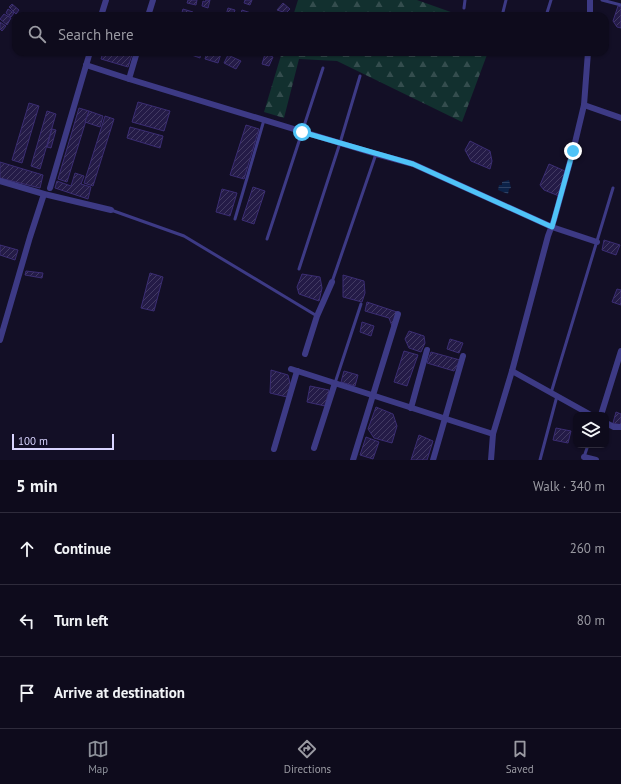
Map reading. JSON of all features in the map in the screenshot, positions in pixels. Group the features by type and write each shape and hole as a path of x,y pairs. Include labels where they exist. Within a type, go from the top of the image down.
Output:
{"street":[{"path":"102,12 106,0"},
{"path":"149,12 153,0"},
{"path":"590,0 590,12"},
{"path":"50,188 89,56"},
{"path":"129,79 136,56"},
{"path":"491,460 493,434 512,372 573,151 584,105 588,56"},
{"path":"86,65 302,132 413,164 552,227 597,242"},
{"path":"584,105 621,118"},
{"path":"0,181 44,194 111,210"},
{"path":"0,340 44,194"},
{"path":"305,354 317,316 332,282"},
{"path":"353,460 398,314"},
{"path":"411,408 427,350"},
{"path":"602,412 621,350"},
{"path":"433,460 463,356"},
{"path":"274,449 294,370 493,434"},
{"path":"512,372 585,412"},
{"path":"314,448 335,383"},
{"path":"609,424 614,427 621,427"},
{"path":"584,458 596,460"}],"lane":[{"path":"464,8 465,0"},
{"path":"503,12 506,0"},
{"path":"547,12 551,0"},
{"path":"602,0 621,5"},
{"path":"267,239 323,68"},
{"path":"299,269 360,76"},
{"path":"235,219 264,120"},
{"path":"332,282 376,154"},
{"path":"540,460 554,395 613,188"},
{"path":"111,210 184,236 317,316"},
{"path":"335,383 361,304"},
{"path":"584,458 587,448"}],"green space":[{"path":"298,0 417,0 451,12 294,12"},
{"path":"281,56 487,56 462,122 337,61 299,59 284,118 264,112"}],"water":[{"path":"509,180 511,188 509,189 508,194 498,190 499,185 502,185 502,182"}],"building":[{"path":"188,0 197,0 196,5 187,3"},
{"path":"206,0 210,0 208,8 202,6 203,1 205,2"},
{"path":"245,0 252,0 250,5 244,3"},
{"path":"283,3 290,9 287,12 277,10"},
{"path":"12,4 19,10 18,12 14,12 9,7"},
{"path":"618,6 621,7 621,28 617,27 613,21"},
{"path":"228,8 235,10 234,12 227,12"},
{"path":"8,9 12,12 11,17 6,13"},
{"path":"183,9 193,12 182,12"},
{"path":"4,14 11,18 7,25 0,19"},
{"path":"0,22 6,26 2,31 0,29"},
{"path":"102,56 132,56 128,67 101,59"},
{"path":"206,56 220,56 218,63 205,59"},
{"path":"228,56 241,61 236,69 224,63"},
{"path":"264,56 273,57 269,66 262,64"},
{"path":"138,102 170,111 164,131 132,122"},
{"path":"29,103 39,106 22,163 12,160"},
{"path":"79,108 89,111 67,182 58,179"},
{"path":"47,111 56,114 40,169 31,166"},
{"path":"89,111 103,116 100,127 85,122"},
{"path":"105,116 114,119 93,186 84,183"},
{"path":"246,125 259,129 244,179 230,175"},
{"path":"130,127 163,136 160,148 127,138"},
{"path":"52,129 56,130 51,148 47,147"},
{"path":"470,141 490,151 492,161 490,169 471,161 465,150"},
{"path":"0,162 43,175 40,188 0,178"},
{"path":"549,164 565,171 559,196 544,190 540,185"},
{"path":"75,173 84,176 81,184 91,187 88,199 55,188 57,181 71,186"},
{"path":"253,187 265,191 254,224 242,220"},
{"path":"222,189 237,193 230,216 216,212"},
{"path":"604,240 620,245 616,255 602,250"},
{"path":"0,245 18,250 15,260 0,255"},
{"path":"26,271 43,273 42,278 25,275"},
{"path":"150,273 163,277 154,311 141,308"},
{"path":"302,274 320,277 322,288 319,301 299,294 297,287"},
{"path":"343,275 364,281 365,293 362,302 343,297"},
{"path":"617,289 621,290 621,305 612,302"},
{"path":"367,302 397,312 392,326 389,318 365,311"},
{"path":"362,322 374,326 371,336 360,332"},
{"path":"409,331 424,336 425,343 421,352 409,348 405,339"},
{"path":"450,339 463,343 459,353 447,349"},
{"path":"404,351 418,355 407,386 394,382"},
{"path":"431,352 460,360 454,371 427,363"},
{"path":"271,370 288,375 291,387 287,397 270,393"},
{"path":"344,371 358,375 355,386 341,382"},
{"path":"310,386 329,390 325,406 307,402"},
{"path":"376,407 393,414 397,426 392,443 374,438 368,429"},
{"path":"616,412 621,414 621,425 613,423"},
{"path":"556,428 571,431 568,443 553,440"},
{"path":"419,435 433,441 427,460 411,460"},
{"path":"366,437 379,442 373,459 360,455"}],"route":[{"path":"302,132 413,164 552,227 564,179 573,151"}]}
